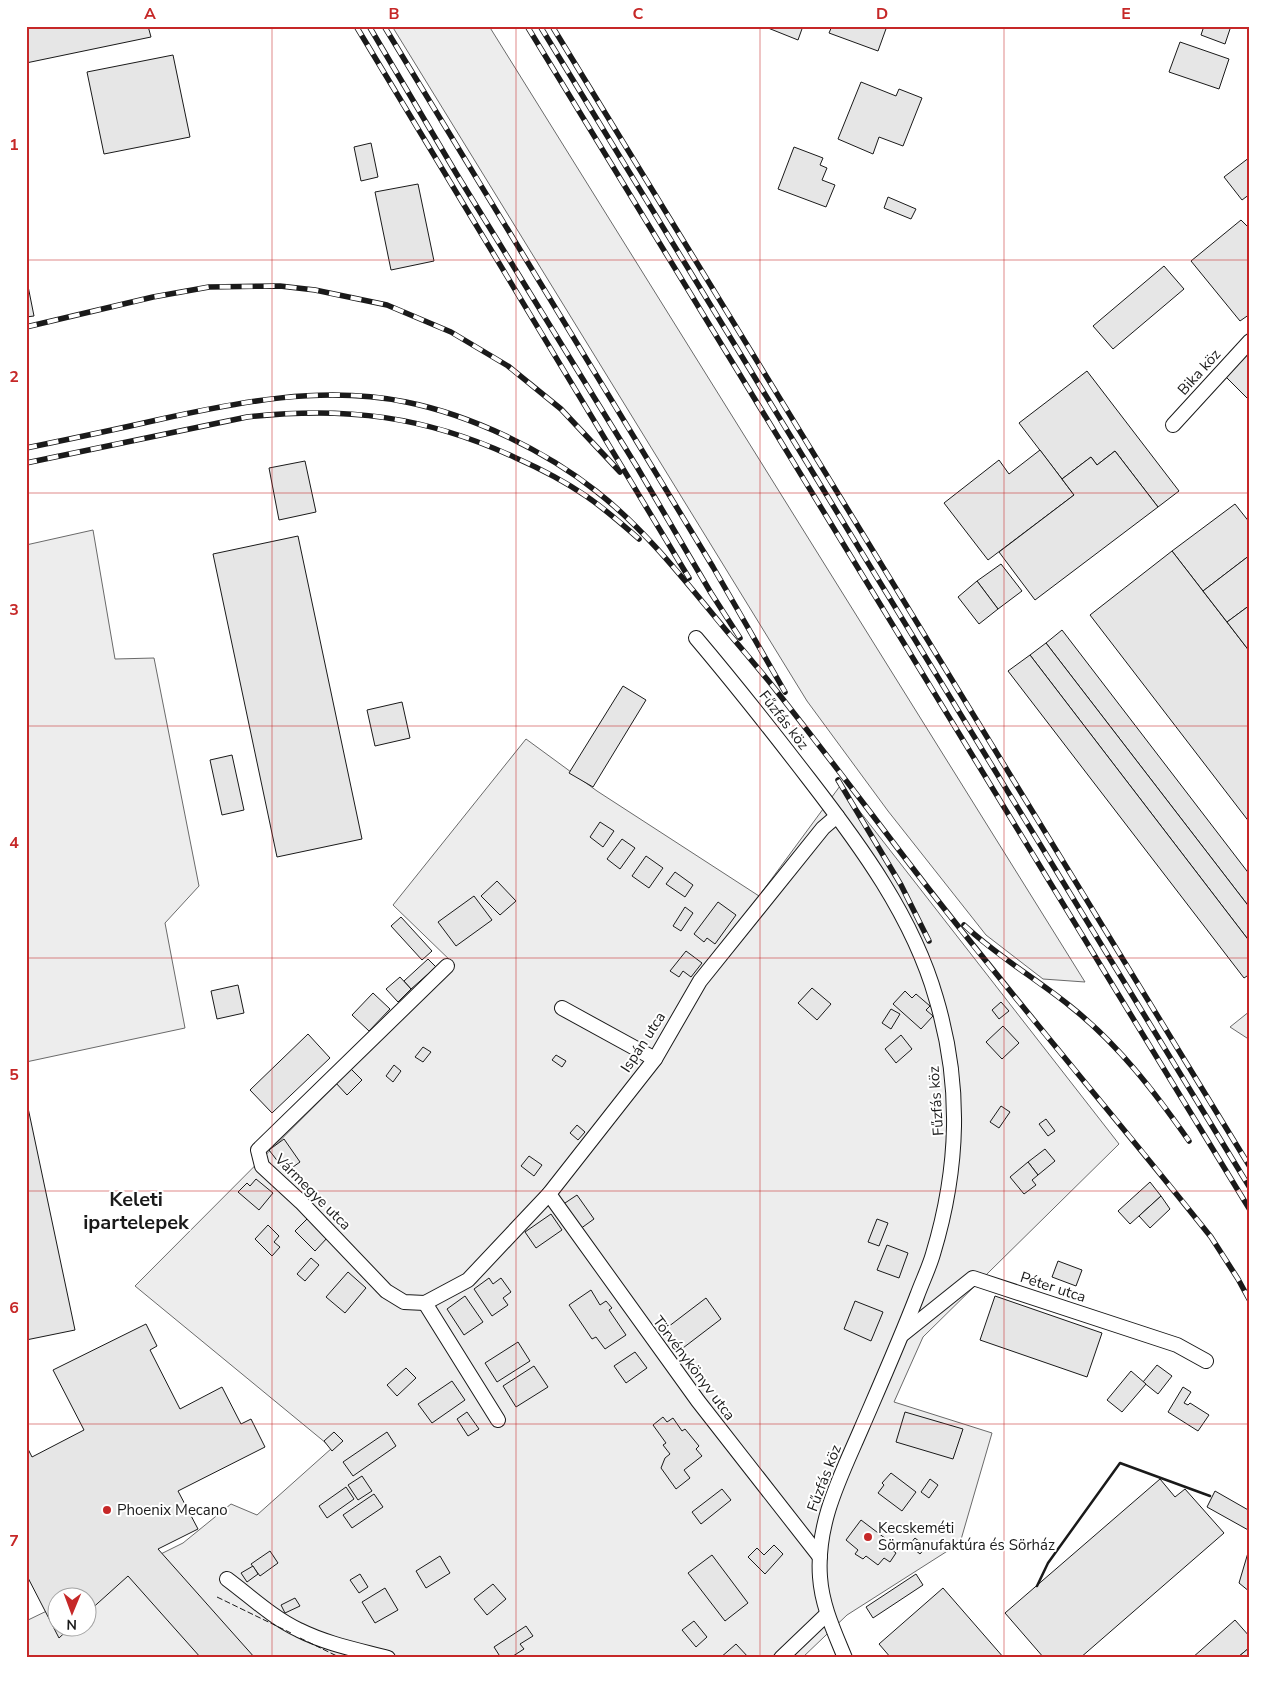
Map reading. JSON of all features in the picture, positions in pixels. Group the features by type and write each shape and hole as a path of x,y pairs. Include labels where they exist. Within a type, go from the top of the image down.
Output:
{"street":[{"name":"Bika köz","path":"1173,425 1250,341"},
{"name":"Fűzfás köz","path":"696,638 752,704 837,816 894,903 923,962 936,995 943,1022 952,1078 955,1137 948,1188 932,1256 902,1334 831,1498 821,1536 820,1579 827,1614 845,1658"},
{"name":"Ispán utca","path":"425,1303 468,1280 549,1194 655,1059 700,981 823,828 837,816"},
{"name":"Vármegye utca","path":"425,1303 404,1302 386,1291 301,1202 262,1166 258,1150 447,966"},
{"path":"562,1008 655,1059"},
{"name":"Törvénykönyv utca","path":"549,1194 698,1401 820,1557"},
{"name":"Péter utca","path":"902,1334 973,1278 1177,1345 1206,1361"},
{"path":"425,1303 498,1420"},
{"path":"227,1579 273,1614 298,1630 335,1644 388,1658"},
{"path":"781,1658 827,1614"}],"shaded area":[{"path":"392,26 489,26 1085,982 1043,979 986,935 888,811 807,701"},
{"path":"93,530 115,659 154,658 199,886 165,923 185,1028 26,1062 26,545"},
{"path":"526,739 597,791 759,896 840,786 1119,1144 923,1337 894,1402 992,1433 960,1543 847,1615 802,1658 26,1658 26,1621 48,1610 48,1636 98,1636 98,1586 96,1586 183,1543 231,1504 257,1515 332,1448 135,1286 455,965 393,905"},
{"path":"1250,1011 1250,1040 1230,1027"}],"building":[{"path":"26,26 148,26 151,37 26,63"},
{"path":"763,26 803,26 798,40"},
{"path":"832,26 887,26 878,51 829,33"},
{"path":"1204,26 1231,26 1225,44 1201,35"},
{"path":"1180,42 1229,59 1219,89 1169,72"},
{"path":"173,55 190,137 104,154 87,72"},
{"path":"861,82 896,96 899,89 922,98 903,146 879,137 873,154 838,139"},
{"path":"371,143 378,177 361,181 354,147"},
{"path":"794,147 823,158 820,165 827,168 822,180 835,185 826,207 778,189"},
{"path":"1250,157 1250,194 1242,200 1224,177"},
{"path":"418,184 434,261 391,270 375,192"},
{"path":"888,197 916,209 911,219 884,208"},
{"path":"1241,220 1250,229 1250,314 1240,321 1191,261"},
{"path":"1164,266 1184,289 1113,349 1093,326"},
{"path":"26,276 34,316 26,317"},
{"path":"1250,352 1250,401 1225,376"},
{"path":"1087,371 1179,491 1158,507 1115,451 1097,465 1091,457 1062,479 1019,423"},
{"path":"1040,450 1074,495 988,560 944,503 999,460 1009,474"},
{"path":"1115,451 1158,507 1035,600 999,552 1074,495 1062,479 1091,457 1097,465"},
{"path":"305,461 316,512 279,520 269,468"},
{"path":"1235,504 1250,523 1250,555 1203,591 1172,551"},
{"path":"298,536 362,839 277,857 213,554"},
{"path":"1172,551 1250,652 1250,823 1090,615"},
{"path":"1250,555 1250,605 1227,622 1203,591"},
{"path":"1001,564 1022,591 998,609 977,581"},
{"path":"977,581 998,609 979,624 958,597"},
{"path":"1250,605 1250,652 1227,622"},
{"path":"1062,630 1250,875 1250,908 1046,643"},
{"path":"1046,643 1250,908 1250,942 1030,655"},
{"path":"1030,655 1250,942 1250,974 1244,978 1008,671"},
{"path":"623,686 646,700 593,787 569,773"},
{"path":"402,702 410,738 375,746 367,710"},
{"path":"232,755 244,810 222,815 210,760"},
{"path":"600,822 614,831 603,847 590,837"},
{"path":"622,839 635,848 620,869 607,859"},
{"path":"646,856 663,868 649,888 632,876"},
{"path":"675,872 693,885 685,897 666,884"},
{"path":"497,881 516,901 500,915 481,896"},
{"path":"474,896 492,920 456,946 438,922"},
{"path":"718,902 736,915 715,944 707,938 704,942 694,934"},
{"path":"685,907 693,913 681,931 673,926"},
{"path":"401,917 432,951 422,960 391,926"},
{"path":"686,951 702,963 691,977 683,971 679,977 670,971"},
{"path":"428,959 436,967 411,989 404,981"},
{"path":"400,977 411,989 398,1002 386,989"},
{"path":"238,985 244,1013 217,1019 211,991"},
{"path":"812,988 831,1004 817,1020 798,1003"},
{"path":"905,991 912,998 916,994 930,1006 926,1010 933,1016 921,1029 893,1004"},
{"path":"373,993 390,1009 369,1031 352,1015"},
{"path":"1001,1002 1009,1011 999,1019 992,1010"},
{"path":"891,1009 900,1014 891,1029 882,1023"},
{"path":"1003,1026 1019,1043 1002,1059 986,1042"},
{"path":"308,1034 330,1058 272,1113 250,1090"},
{"path":"901,1035 912,1049 896,1063 885,1049"},
{"path":"423,1047 431,1052 423,1062 415,1057"},
{"path":"556,1055 566,1061 562,1067 552,1060"},
{"path":"394,1065 401,1071 393,1082 386,1076"},
{"path":"349,1067 362,1080 347,1095 335,1082"},
{"path":"26,1104 75,1330 26,1340"},
{"path":"1001,1106 1010,1112 999,1128 990,1122"},
{"path":"1046,1119 1055,1131 1048,1136 1039,1124"},
{"path":"577,1125 585,1132 578,1140 570,1133"},
{"path":"284,1139 300,1162 286,1172 269,1150"},
{"path":"1045,1149 1055,1161 1038,1175 1028,1162"},
{"path":"529,1156 542,1165 534,1176 521,1166"},
{"path":"1028,1162 1038,1175 1032,1180 1036,1185 1024,1194 1010,1177"},
{"path":"256,1179 273,1193 259,1210 238,1192 247,1183 250,1186"},
{"path":"1150,1182 1161,1196 1130,1224 1118,1211"},
{"path":"577,1195 594,1219 580,1229 562,1205"},
{"path":"1161,1196 1170,1209 1150,1228 1139,1216"},
{"path":"551,1214 562,1230 536,1248 525,1232"},
{"path":"308,1218 328,1237 315,1251 295,1231"},
{"path":"877,1219 888,1223 879,1246 868,1242"},
{"path":"268,1225 279,1236 274,1242 280,1247 272,1256 255,1239"},
{"path":"887,1245 908,1253 899,1278 877,1270"},
{"path":"311,1258 319,1265 305,1281 297,1274"},
{"path":"1058,1261 1082,1270 1076,1286 1052,1277"},
{"path":"348,1272 366,1288 345,1313 326,1297"},
{"path":"489,1278 493,1284 501,1278 511,1292 503,1298 508,1305 492,1316 474,1289"},
{"path":"591,1290 600,1305 606,1301 612,1308 609,1310 626,1335 605,1349 596,1337 592,1339 569,1305"},
{"path":"465,1296 483,1322 464,1335 447,1309"},
{"path":"995,1296 1102,1333 1087,1377 980,1340"},
{"path":"706,1298 721,1319 679,1351 664,1330"},
{"path":"855,1301 883,1312 871,1341 844,1329"},
{"name":"Phoenix Mecano","path":"146,1324 157,1346 150,1350 180,1409 222,1387 241,1424 251,1419 265,1447 178,1491 198,1529 158,1549 255,1658 201,1658 128,1576 98,1603 98,1586 48,1586 48,1617 26,1574 26,1445 32,1457 84,1430 53,1370"},
{"path":"518,1342 530,1361 497,1382 485,1363"},
{"path":"635,1352 647,1368 626,1383 614,1366"},
{"path":"1157,1365 1172,1376 1158,1394 1143,1382"},
{"path":"534,1366 548,1387 516,1407 503,1386"},
{"path":"406,1368 416,1378 397,1396 387,1385"},
{"path":"1131,1371 1146,1384 1122,1412 1107,1400"},
{"path":"452,1381 465,1400 432,1423 418,1404"},
{"path":"1183,1387 1191,1392 1184,1403 1188,1405 1190,1403 1209,1415 1198,1431 1168,1412"},
{"path":"467,1412 479,1429 468,1436 457,1419"},
{"path":"905,1412 963,1429 953,1459 896,1442"},
{"path":"663,1417 667,1422 673,1418 682,1431 685,1429 699,1446 696,1449 702,1456 684,1470 690,1478 676,1489 661,1468 665,1458 670,1454 663,1445 666,1443 653,1425"},
{"path":"334,1432 343,1441 332,1451 324,1441"},
{"path":"387,1432 396,1446 353,1476 343,1462"},
{"path":"891,1473 916,1492 902,1511 878,1493 884,1485 882,1483"},
{"path":"362,1476 372,1491 358,1500 348,1485"},
{"path":"930,1479 938,1485 929,1498 921,1492"},
{"path":"1160,1479 1175,1497 1185,1489 1224,1533 1080,1658 1044,1658 1005,1613"},
{"path":"346,1487 354,1499 327,1518 319,1506"},
{"path":"722,1489 731,1500 701,1524 692,1512"},
{"path":"1215,1491 1250,1511 1250,1531 1207,1507"},
{"path":"374,1494 383,1507 352,1528 343,1515"},
{"path":"861,1520 894,1545 891,1549 896,1553 890,1562 884,1558 878,1565 866,1556 863,1559 855,1554 858,1550 846,1540"},
{"path":"915,1538 926,1547 920,1554 909,1545"},
{"path":"774,1545 783,1554 765,1574 748,1557 757,1548 764,1555"},
{"path":"1250,1546 1250,1592 1239,1583"},
{"path":"270,1551 278,1563 260,1576 251,1564"},
{"path":"712,1555 748,1603 725,1621 688,1573"},
{"path":"440,1556 450,1573 426,1588 416,1571"},
{"path":"253,1566 258,1574 247,1582 241,1573"},
{"path":"360,1574 368,1587 359,1593 350,1580"},
{"path":"916,1574 923,1585 873,1618 866,1607"},
{"path":"493,1584 506,1599 487,1615 474,1599"},
{"path":"385,1588 398,1610 375,1623 362,1602"},
{"path":"943,1588 1004,1658 891,1658 879,1644"},
{"path":"295,1598 300,1606 285,1613 281,1605"},
{"path":"1235,1620 1250,1637 1250,1647 1237,1658 1192,1658"},
{"path":"694,1621 707,1637 696,1647 682,1630"},
{"path":"526,1626 533,1636 520,1644 524,1649 510,1658 501,1658 494,1647"},
{"path":"736,1644 749,1658 720,1658"},
{"path":"1250,1647 1250,1658 1237,1658"}],"railway":[{"path":"356,26 689,578"},
{"path":"369,26 456,173 740,638"},
{"path":"384,26 713,567 785,692"},
{"path":"527,26 1250,1210"},
{"path":"540,26 1250,1188"},
{"path":"552,26 1250,1167"},
{"path":"26,327 153,297 209,287 280,286 315,290 387,305 451,332 508,366 561,409 620,472"},
{"path":"26,448 219,407 281,398 343,395 375,397 406,402 456,416 506,436 576,476 632,522 680,575 763,674 980,954 1211,1237 1250,1301"},
{"path":"26,463 247,417 318,413 352,414 385,418 450,432 534,466 586,496 607,511 639,539"},
{"path":"838,780 901,885 929,941"},
{"path":"964,925 990,947 1070,1006 1104,1036 1149,1086 1189,1141"}],"fence":[{"path":"217,1597 291,1633"},
{"path":"300,1638 341,1658"}],"wall":[{"path":"1037,1586 1048,1563 1120,1463 1210,1496"}],"place":[{"name":"Phoenix Mecano","path":"107,1510"},
{"name":"Kecskeméti Sörmanufaktúra és Sörház","path":"868,1537"}],"district":[{"name":"Keleti ipartelepek","path":"136,1210"}]}
